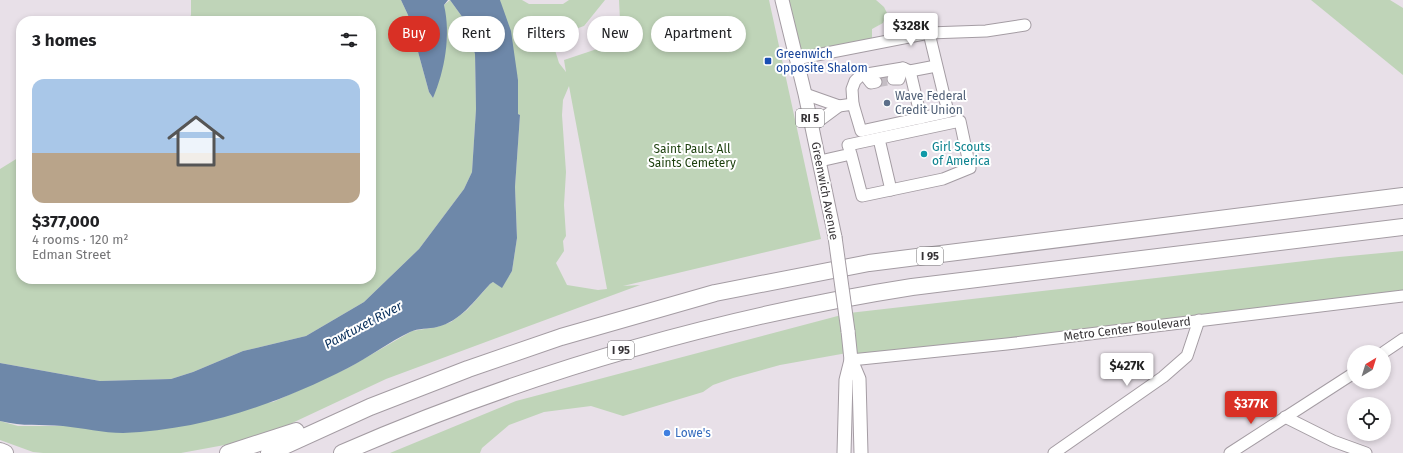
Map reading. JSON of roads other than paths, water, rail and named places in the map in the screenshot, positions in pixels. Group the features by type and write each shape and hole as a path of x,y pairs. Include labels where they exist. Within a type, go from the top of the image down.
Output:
{"highway":[{"name":"I 95","path":"269,453 370,407 468,369 561,336 722,292 869,263 1403,196"},
{"name":"I 95","path":"342,453 444,410 550,372 657,340 729,322 837,299 963,280 1403,227"},
{"path":"228,453 370,407"},
{"path":"363,453 444,410"},
{"path":"0,451 5,453"}],"main road":[{"name":"Greenwich Avenue","path":"782,0 820,161 835,237 851,360 859,379 861,453"},
{"name":"Greenwich Avenue","path":"844,453 846,380 851,360"}],"street":[{"path":"796,59 928,33 986,30 1024,25"},
{"path":"928,33 948,112 861,131 853,104 852,88 855,81 861,75 936,66"},
{"path":"893,79 899,78 907,70"},
{"path":"907,70 921,118"},
{"path":"864,74 871,83 876,82"},
{"path":"805,94 839,106 853,104"},
{"path":"812,126 839,106"},
{"path":"960,121 970,168 943,179 862,196 848,145 879,139 960,121"},
{"path":"879,139 891,190"},
{"path":"820,161 851,154"},
{"name":"Metro Center Boulevard","path":"851,360 1007,344 1403,296"},
{"path":"1054,453 1164,377 1187,356 1199,320"},
{"path":"1391,347 1403,339"},
{"path":"1230,453 1347,377"},
{"path":"1285,417 1333,441 1366,453"}],"water":[{"path":"401,0 448,0 444,5 447,28 446,52 441,76 433,98 429,92 418,52 440,52 440,16 408,15"},
{"name":"Pawtuxet River","path":"450,0 500,0 511,31 518,80 518,114 520,115 515,187 517,238 512,271 502,288 493,282 466,310 446,324 410,332 394,340 356,364 321,381 267,404 211,421 153,431 116,433 63,426 24,425 0,421 0,363 100,381 171,379 193,372 243,351 306,336 364,302 419,249 464,189 472,172 476,109 474,52 505,52 505,16 462,16"}],"tunnel":[{"path":"876,82 893,79"}],"place":[{"name":"Greenwich opposite Shalom","path":"768,61"},
{"name":"Wave Federal Credit Union","path":"887,103"},
{"name":"Girl Scouts of America","path":"924,154"},
{"name":"Lowe's","path":"667,433"}],"park label":[{"name":"Saint Pauls All Saints Cemetery","path":"692,156"}]}
